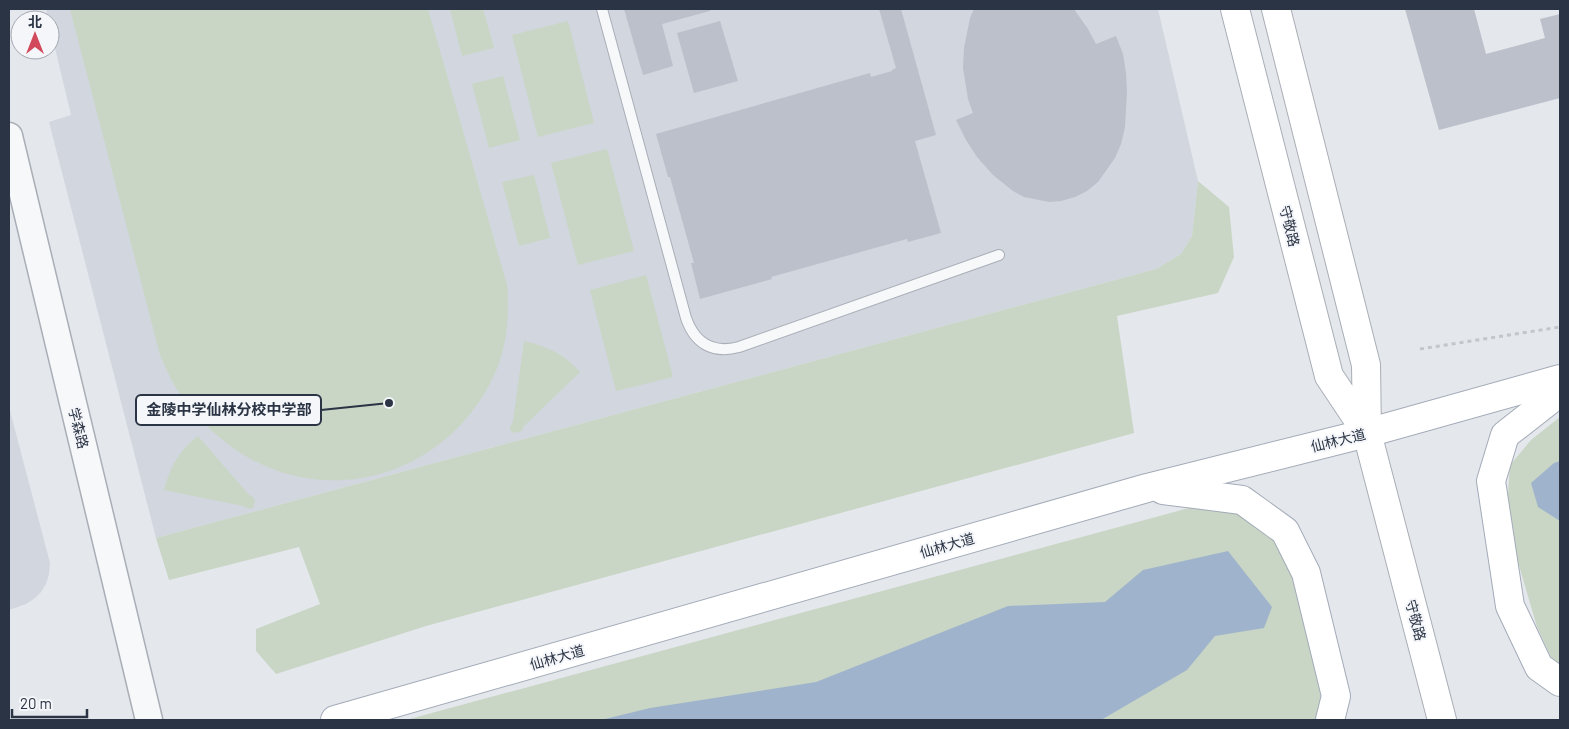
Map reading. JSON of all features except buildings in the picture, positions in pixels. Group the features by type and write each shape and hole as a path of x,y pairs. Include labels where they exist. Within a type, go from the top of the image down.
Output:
{"main road":[{"name":"守敬路","path":"1235,9 1328,376 1367,433"},
{"name":"守敬路","path":"1276,9 1366,365 1367,433 1442,720"},
{"name":"仙林大道","path":"335,720 1147,488 1367,433 1560,379"},
{"path":"1560,392 1505,435 1491,481 1510,606 1539,667 1560,682"},
{"path":"1147,488 1242,500 1286,531 1306,573 1336,696 1330,720"}],"street":[{"name":"学森路","path":"9,136 149,720"}],"lane":[{"path":"602,9 686,318 694,336 710,347 730,350 999,255"}],"path":[{"path":"1420,349 1560,327"}],"shaded area":[{"path":"1158,9 1198,181 1192,236 1181,254 1156,269 156,538 49,122 71,115 58,60 60,60 60,10 46,10"},
{"path":"9,407 50,563 46,584 41,592 26,604 9,610"}],"green space":[{"path":"70,9 428,9 507,285 507,324 499,363 481,399 456,429 426,453 393,470 357,479 319,480 281,472 244,455 212,431 197,416 177,390 160,355"},
{"path":"450,9 483,9 494,48 462,56"},
{"path":"568,21 594,123 538,137 512,35"},
{"path":"503,76 520,140 489,148 472,84"},
{"path":"607,149 634,251 578,265 551,163"},
{"path":"534,175 550,238 519,246 502,182"},
{"path":"1198,181 1229,207 1234,257 1218,293 1117,316 1134,433 426,626 276,674 256,651 256,629 320,604 299,547 169,580 156,538 1156,269 1181,254 1192,236"},
{"path":"646,275 673,377 616,391 590,290"},
{"path":"524,341 555,352 580,372 524,426 522,431 514,433 510,428 513,421"},
{"path":"1560,417 1560,665 1551,657 1537,627 1516,555 1507,509 1510,465 1531,440"},
{"path":"198,436 249,495 253,497 255,501 253,508 250,509 164,490 176,460"},
{"path":"1216,506 1243,515 1270,533 1287,555 1321,673 1323,705 1318,720 406,720 1189,508"}],"water":[{"path":"1560,461 1560,521 1538,507 1531,483 1554,463"},
{"path":"1228,551 1272,607 1264,628 1215,636 1187,670 1101,720 601,720 650,708 816,682 1008,606 1105,602 1143,570"}],"place":[{"name":"金陵中学仙林分校中学部","path":"389,403"}]}
